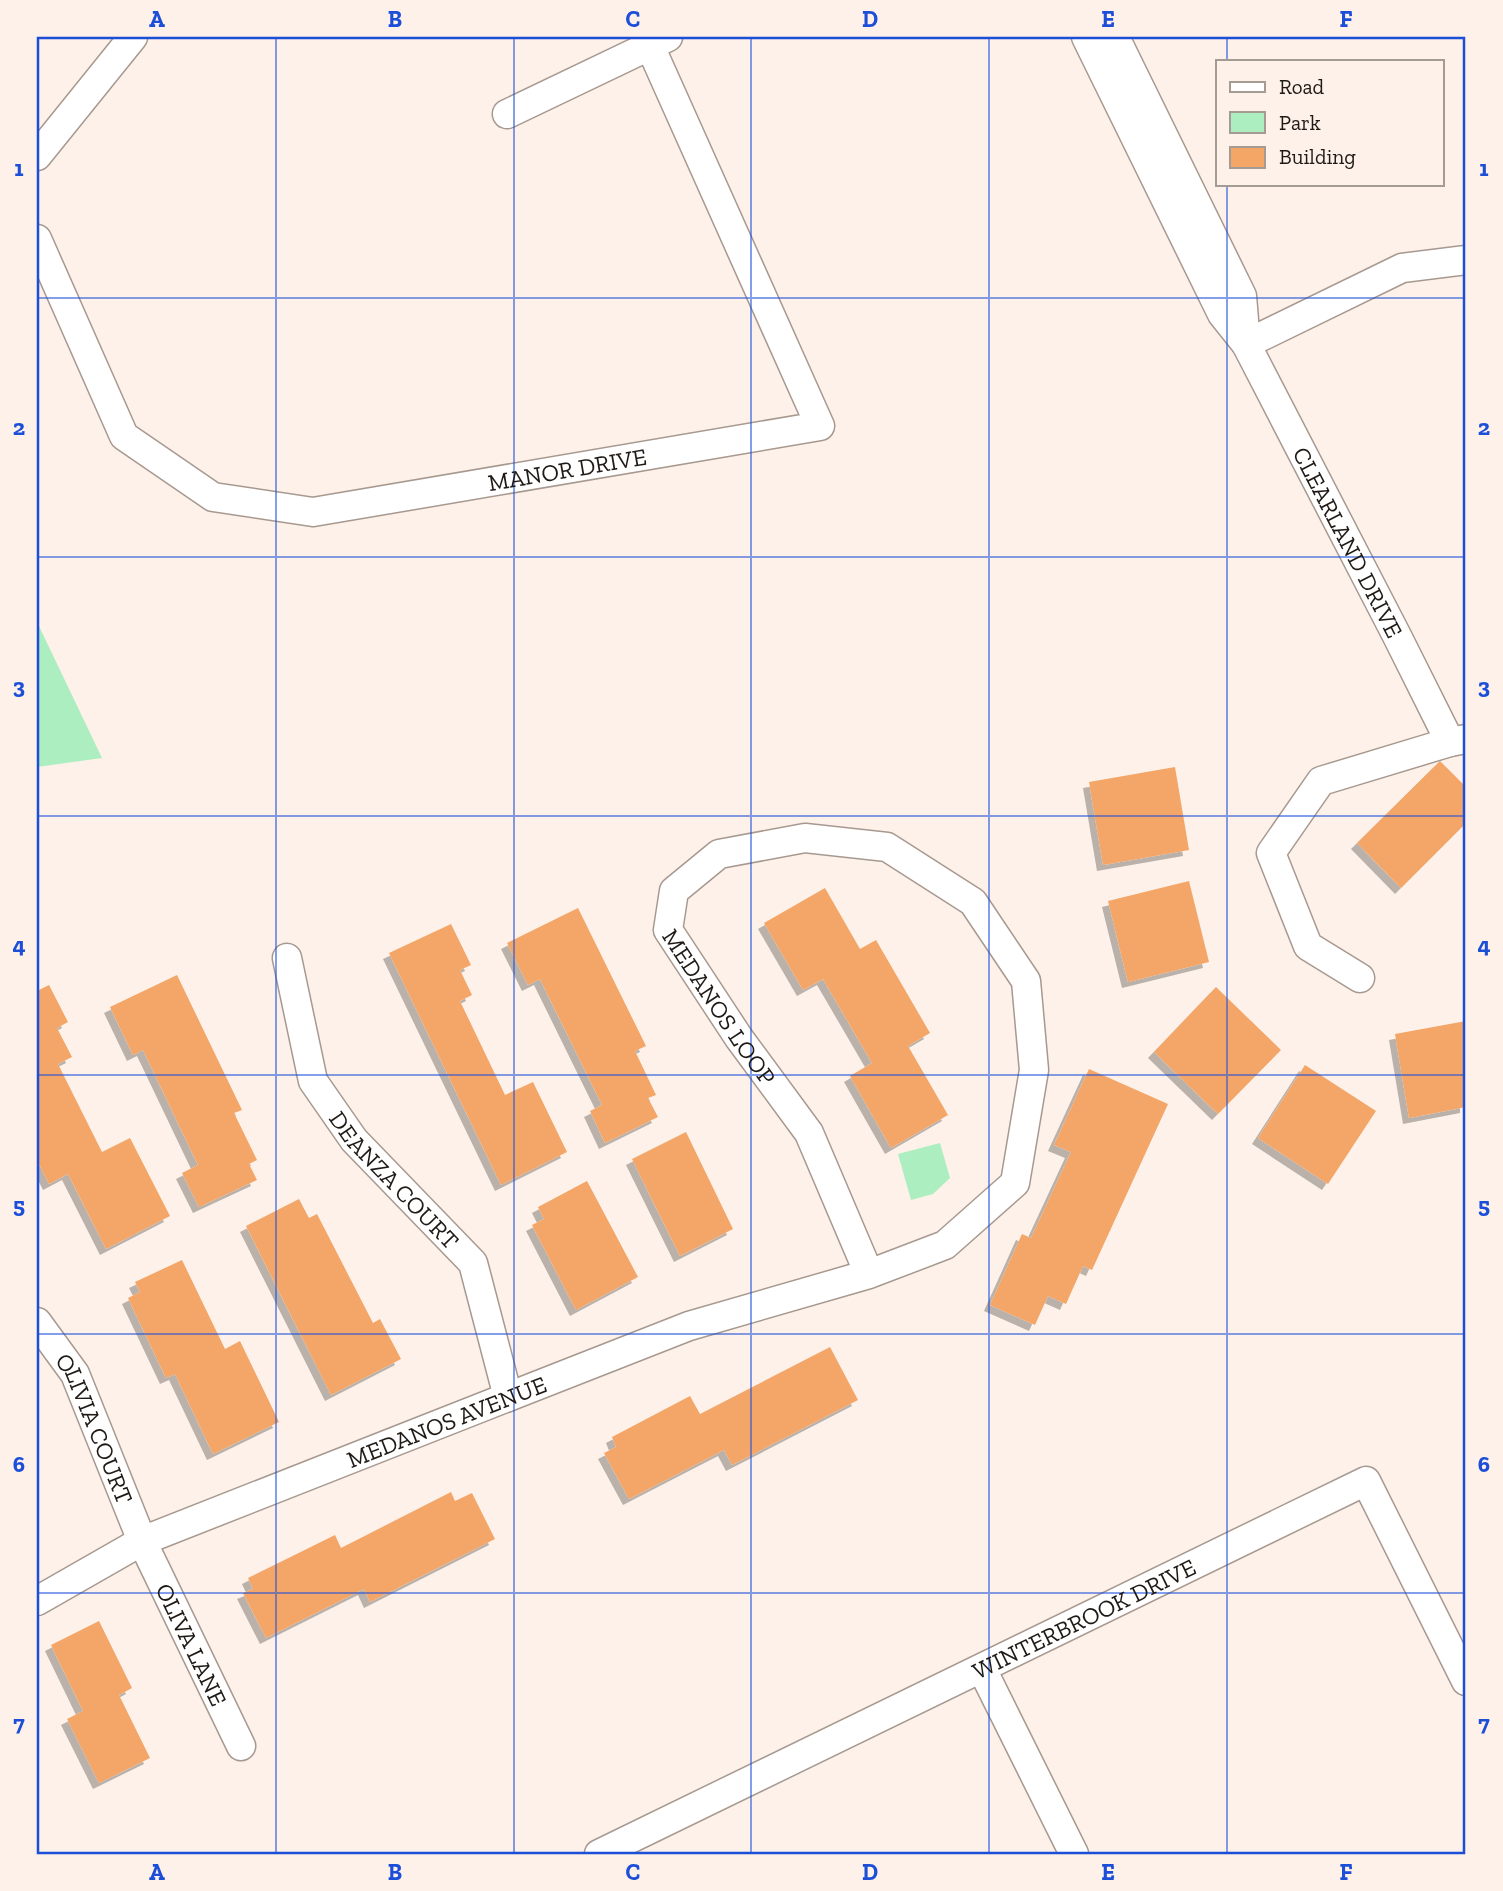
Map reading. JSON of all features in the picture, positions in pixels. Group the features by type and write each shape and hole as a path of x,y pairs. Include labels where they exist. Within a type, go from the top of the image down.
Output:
{"street":[{"path":"37,156 133,37"},
{"name":"CLEARLAND DRIVE","path":"1086,37 1222,314 1246,344 1398,636 1458,740 1321,782 1271,853 1308,946 1360,978"},
{"name":"CLEARLAND DRIVE","path":"1115,37 1242,296 1246,344"},
{"path":"507,114 655,40"},
{"name":"MANOR DRIVE","path":"37,239 124,436 213,497 313,512 820,426 655,40"},
{"path":"1246,344 1402,268 1466,260"},
{"name":"MEDANOS LOOP","path":"805,838 887,847 974,902 1026,981 1034,1070 1016,1183 945,1244 869,1274 809,1133 739,1038 668,930 674,891 719,854 805,838"},
{"name":"DEANZA COURT","path":"287,958 313,1081 354,1140 473,1263 508,1397"},
{"name":"MEDANOS AVENUE","path":"37,1601 142,1541 508,1397 689,1326 869,1274"},
{"name":"OLIVIA COURT","path":"37,1322 75,1374 142,1541"},
{"name":"WINTERBROOK DRIVE","path":"599,1854 1366,1481 1466,1681"},
{"name":"OLIVA LANE","path":"142,1541 241,1746"},
{"path":"982,1669 1074,1854"}],"green space":[{"path":"37,622 102,758 37,767"},
{"path":"940,1143 950,1178 933,1194 911,1200 898,1154"}],"building":[{"path":"1440,761 1466,787 1466,823 1401,888 1357,843"},
{"path":"1175,767 1189,850 1103,865 1089,782"},
{"path":"1189,881 1209,962 1128,982 1108,901"},
{"path":"825,888 860,949 876,940 930,1033 908,1046 948,1115 891,1148 850,1076 872,1063 823,979 803,990 764,923"},
{"path":"578,908 646,1046 635,1051 656,1095 648,1098 658,1117 605,1143 590,1111 602,1105 540,979 528,985 507,943"},
{"path":"451,924 471,965 460,970 472,995 460,1001 505,1095 533,1082 567,1152 501,1185 389,953"},
{"path":"177,975 242,1110 234,1113 257,1160 249,1164 257,1180 199,1207 182,1173 198,1165 143,1050 133,1055 110,1007"},
{"path":"49,985 68,1022 57,1028 72,1057 58,1064 102,1152 130,1138 170,1216 106,1249 68,1174 49,1184 37,1160 37,991"},
{"path":"1216,987 1281,1050 1218,1114 1154,1052"},
{"path":"1466,1021 1466,1107 1409,1118 1395,1034"},
{"path":"1305,1065 1376,1111 1328,1184 1258,1138"},
{"path":"1089,1069 1168,1104 1092,1270 1083,1266 1066,1304 1048,1296 1035,1325 990,1305 1022,1234 1031,1238 1071,1152 1054,1145"},
{"path":"686,1132 733,1229 680,1256 632,1159"},
{"path":"587,1181 638,1277 576,1310 532,1225 544,1219 538,1207"},
{"path":"299,1199 309,1218 317,1214 373,1323 380,1319 401,1359 331,1395 246,1226"},
{"path":"182,1260 225,1349 240,1341 279,1422 213,1454 175,1374 166,1378 128,1298 140,1292 135,1282"},
{"path":"830,1347 858,1400 732,1465 724,1450 629,1499 604,1453 616,1447 612,1437 690,1396 700,1414"},
{"path":"451,1492 455,1501 472,1493 495,1539 370,1602 364,1589 266,1638 243,1593 253,1589 248,1578 335,1535 341,1548"},
{"path":"99,1621 132,1688 119,1695 150,1758 99,1783 67,1719 83,1711 51,1645"}]}
